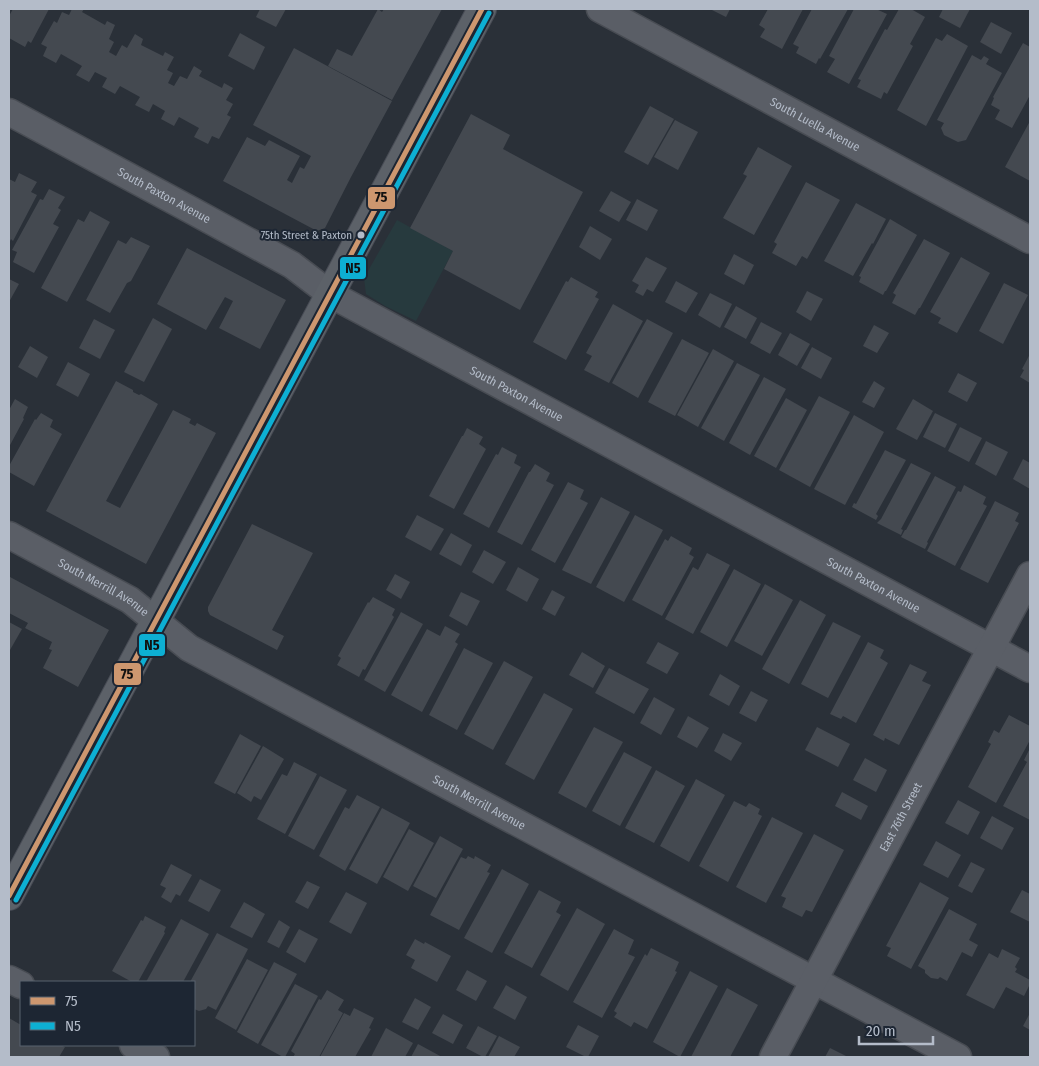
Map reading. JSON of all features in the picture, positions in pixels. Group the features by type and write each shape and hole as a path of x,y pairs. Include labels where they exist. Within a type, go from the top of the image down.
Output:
{"main road":[{"path":"9,896 482,9"}],"street":[{"name":"South Luella Avenue","path":"600,9 1030,240"},
{"name":"South Paxton Avenue","path":"9,112 292,266 330,294 1030,669"},
{"name":"South Merrill Avenue","path":"9,535 130,600 189,648 958,1057"},
{"name":"East 76th Street","path":"773,1057 1030,575"},
{"path":"9,978 20,984"},
{"path":"135,1046 156,1057"}],"green space":[{"path":"397,220 453,251 416,321 385,306 366,294 364,278"}],"building":[{"path":"13,9 49,9 31,43 28,41 25,47 9,38 9,16"},
{"path":"72,9 84,9 82,12 105,25 107,21 115,25 109,39 114,42 109,52 116,56 122,45 127,48 135,34 143,39 141,45 163,56 165,52 174,57 167,70 173,73 168,83 174,86 180,76 187,79 194,66 202,71 199,76 222,88 224,83 233,88 226,100 233,104 227,115 231,117 219,139 212,136 208,144 194,137 199,128 179,117 174,126 161,119 165,111 153,104 149,112 135,105 140,97 120,86 115,94 102,87 107,78 95,72 89,82 76,75 82,66 61,54 56,63 43,56 47,47 41,44 54,21 57,23 62,12 69,15"},
{"path":"260,9 286,9 276,27 256,17"},
{"path":"378,9 382,12 384,9 442,9 392,100 328,66 337,49 352,56"},
{"path":"710,9 730,9 726,17"},
{"path":"768,9 803,9 782,49 760,37 765,29 759,25"},
{"path":"812,9 848,9 816,64 796,53 799,47 793,44"},
{"path":"854,9 876,9 887,14 849,84 827,72 835,59 829,56"},
{"path":"899,9 911,9 925,17 910,44 913,46 887,94 884,92 881,99 857,87 861,80 858,79 885,29 887,30"},
{"path":"943,9 970,9 960,28 939,17"},
{"path":"991,22 1012,33 1001,54 980,42"},
{"path":"240,33 265,47 254,70 228,56"},
{"path":"947,34 968,46 926,126 897,110 936,38 942,41"},
{"path":"1023,43 1030,47 1030,95 1012,128 995,119 1000,110 991,105 993,97"},
{"path":"294,48 392,101 325,228 317,231 223,181 247,137 265,146 269,140 300,156 287,180 292,183 300,167 304,169 311,156 253,125"},
{"path":"972,55 981,60 984,56 989,59 986,64 1002,73 966,140 958,142 944,135 941,128 944,123 937,120"},
{"path":"650,106 674,119 648,165 624,152"},
{"path":"471,114 510,135 503,149 583,192 520,310 444,269 453,251 410,228"},
{"path":"675,120 698,132 678,170 654,157"},
{"path":"1030,121 1030,181 1005,167"},
{"path":"758,147 792,166 754,235 723,218 747,176 743,174"},
{"path":"19,173 37,182 31,192 37,195 13,241 11,239 9,243 9,179 15,182"},
{"path":"806,182 840,200 807,259 802,256 796,266 772,253 777,244 774,242"},
{"path":"49,189 65,197 58,208 61,210 53,224 59,227 34,273 13,262 17,252 12,250 40,199 43,200"},
{"path":"611,191 631,202 619,222 599,211"},
{"path":"637,199 658,210 647,231 626,220"},
{"path":"856,203 886,219 853,276 824,261"},
{"path":"90,211 110,222 67,302 41,288 78,219 84,222"},
{"path":"890,219 917,235 883,295 859,282 861,277 859,276"},
{"path":"590,226 612,239 600,260 579,247"},
{"path":"131,237 150,246 131,281 127,283 110,313 86,300 118,240 126,244"},
{"path":"924,239 950,253 915,315 892,303 896,295 893,293"},
{"path":"187,248 286,300 260,349 219,328 233,301 225,297 206,330 157,304"},
{"path":"734,254 754,265 744,285 724,274"},
{"path":"646,257 667,268 653,292 647,289 643,296 635,292 639,285 632,281"},
{"path":"961,257 990,273 957,333 938,323 941,318 930,312"},
{"path":"571,277 598,292 595,297 599,299 566,360 533,342 566,281 568,282"},
{"path":"9,279 19,284 9,302"},
{"path":"676,281 698,293 686,313 665,302"},
{"path":"1004,283 1028,295 1003,344 979,331"},
{"path":"807,291 823,299 811,321 796,312"},
{"path":"710,293 732,304 720,328 698,315"},
{"path":"613,304 643,321 609,383 584,370 592,356 586,353"},
{"path":"736,306 757,318 746,339 724,327"},
{"path":"153,318 172,329 144,382 124,372"},
{"path":"94,319 115,330 100,359 79,348"},
{"path":"647,319 673,333 638,398 612,383"},
{"path":"761,322 782,333 770,354 750,343"},
{"path":"874,325 889,333 877,353 863,346"},
{"path":"790,333 810,344 797,366 778,355"},
{"path":"682,339 709,353 675,416 648,402"},
{"path":"30,346 48,357 37,378 18,367"},
{"path":"812,347 832,358 821,379 801,368"},
{"path":"713,349 734,361 698,427 677,415"},
{"path":"1030,354 1030,383 1020,377"},
{"path":"68,362 90,374 78,397 56,385"},
{"path":"737,363 760,375 724,441 701,428"},
{"path":"958,373 977,383 967,402 948,392"},
{"path":"764,377 786,389 750,455 729,443"},
{"path":"116,381 158,404 106,501 120,508 173,410 191,419 189,423 195,426 197,423 216,433 146,564 46,511"},
{"path":"874,381 885,388 874,408 862,402"},
{"path":"819,396 850,412 810,487 779,470"},
{"path":"786,398 807,410 776,468 754,456"},
{"path":"15,399 28,407 24,419 9,447 9,410"},
{"path":"913,399 933,411 917,440 896,429"},
{"path":"41,413 53,420 50,427 62,434 34,486 9,472 9,466 35,419"},
{"path":"935,413 957,424 945,448 923,437"},
{"path":"854,415 884,432 845,505 814,489"},
{"path":"960,427 982,438 969,462 948,451"},
{"path":"467,428 483,437 479,444 486,449 454,509 429,496"},
{"path":"986,441 1008,452 996,476 975,464"},
{"path":"502,447 517,455 514,463 521,467 489,528 463,514 496,454 498,455"},
{"path":"885,450 906,460 876,514 878,516 876,520 852,507 854,503 856,504"},
{"path":"1023,459 1030,463 1030,489 1013,479"},
{"path":"911,463 931,473 901,529 903,530 901,535 877,523 881,519"},
{"path":"535,464 550,473 546,481 554,485 522,545 497,532"},
{"path":"935,476 956,487 925,549 901,537"},
{"path":"568,482 584,490 580,499 588,503 555,563 531,550"},
{"path":"964,485 986,497 983,504 987,506 955,566 927,551 958,491 961,492"},
{"path":"601,497 630,512 591,584 562,570"},
{"path":"995,501 1019,513 1015,521 1019,523 988,583 960,569"},
{"path":"417,515 444,529 431,551 405,537"},
{"path":"635,515 663,530 624,602 596,587"},
{"path":"252,524 313,553 272,630 284,636 277,650 210,615 208,611 208,607"},
{"path":"451,533 472,545 461,566 439,554"},
{"path":"671,536 692,548 689,554 694,557 662,616 632,600 665,539 668,541"},
{"path":"484,550 506,562 493,584 472,572"},
{"path":"707,553 730,565 693,634 665,619 693,567 698,570"},
{"path":"518,567 539,579 527,602 506,590"},
{"path":"734,569 761,584 727,647 700,632"},
{"path":"395,574 410,582 401,599 386,590"},
{"path":"10,577 109,630 78,687 43,668 52,650 49,649 52,642 25,628 28,623 9,613"},
{"path":"765,584 793,600 762,656 734,641"},
{"path":"552,590 565,597 555,616 542,609"},
{"path":"461,592 480,601 467,626 449,616"},
{"path":"373,597 395,609 392,615 394,617 365,670 363,669 359,677 337,665 341,658 338,656 368,602"},
{"path":"800,600 826,615 789,684 762,669"},
{"path":"401,612 423,624 385,692 364,680"},
{"path":"9,622 22,629 10,650 9,649"},
{"path":"833,622 861,636 828,698 801,684"},
{"path":"445,626 460,634 455,642 458,644 422,712 391,695 427,629 440,636"},
{"path":"658,642 679,653 667,674 646,663"},
{"path":"868,642 884,650 880,658 888,663 856,723 843,716 841,719 830,714"},
{"path":"464,648 493,663 457,730 429,715"},
{"path":"582,652 605,666 593,688 569,675"},
{"path":"504,661 533,677 493,750 464,734"},
{"path":"910,664 927,672 922,681 931,685 899,745 885,738 884,741 873,735"},
{"path":"609,668 649,689 634,714 595,693"},
{"path":"720,674 740,686 729,706 709,695"},
{"path":"751,691 768,700 756,722 739,713"},
{"path":"544,693 573,709 534,780 505,764"},
{"path":"654,697 675,709 661,735 640,723"},
{"path":"1009,715 1030,726 1030,740 996,803 968,787 991,744 988,742 994,730 999,733"},
{"path":"688,716 709,728 697,748 677,737"},
{"path":"594,727 623,742 586,808 558,793"},
{"path":"817,727 850,744 838,767 805,750"},
{"path":"723,733 742,743 731,761 714,751"},
{"path":"240,734 261,746 235,794 214,783"},
{"path":"263,746 284,759 261,800 254,796 251,802 237,793"},
{"path":"1030,748 1030,820 1003,806 1027,762 1024,760"},
{"path":"624,752 652,767 620,826 592,811"},
{"path":"865,758 887,770 876,792 853,780"},
{"path":"294,762 317,774 285,834 257,819 282,774 287,776"},
{"path":"656,770 685,786 654,843 625,828"},
{"path":"320,776 347,790 314,850 288,836"},
{"path":"696,779 725,795 689,862 660,846"},
{"path":"842,792 868,806 861,820 835,806"},
{"path":"357,795 380,807 345,871 319,856 345,807 349,809"},
{"path":"958,800 980,812 968,835 945,823"},
{"path":"734,801 746,807 749,803 760,809 758,814 762,816 728,882 699,866"},
{"path":"382,808 410,823 377,884 349,869"},
{"path":"992,816 1014,828 1002,850 980,838"},
{"path":"772,817 803,833 766,903 736,887"},
{"path":"409,829 434,843 408,891 383,877"},
{"path":"814,834 844,850 812,912 806,910 802,917 782,907 786,898 781,896"},
{"path":"440,836 463,849 436,898 413,886"},
{"path":"936,841 961,855 948,878 923,865"},
{"path":"468,856 474,859 475,856 491,865 487,872 490,873 459,930 430,915 461,857 466,859"},
{"path":"971,862 985,869 972,893 958,886"},
{"path":"171,864 192,875 180,896 176,894 171,903 161,897 166,888 160,885"},
{"path":"502,869 529,884 492,953 464,938"},
{"path":"200,879 221,890 209,912 188,901"},
{"path":"307,881 320,887 308,909 295,902"},
{"path":"920,882 949,898 911,969 887,956 891,948 886,946"},
{"path":"539,890 561,902 556,912 561,915 532,968 504,953"},
{"path":"1022,890 1030,894 1030,922 1010,912"},
{"path":"346,892 367,903 351,934 329,922"},
{"path":"244,902 265,914 252,938 230,927"},
{"path":"577,908 605,924 568,991 540,975"},
{"path":"949,909 977,924 969,940 978,945 972,957 962,952 947,981 940,977 938,979 931,978 925,973 925,970 918,966"},
{"path":"145,916 166,927 165,933 139,981 130,981 112,971 141,920 143,921"},
{"path":"181,919 209,934 184,981 147,981"},
{"path":"279,920 290,927 279,948 267,942"},
{"path":"299,929 318,939 305,963 286,952"},
{"path":"614,929 634,940 628,954 635,957 602,1018 573,1002"},
{"path":"217,933 248,949 216,1010 208,1006 206,1009 199,1011 195,1009 195,981 191,981"},
{"path":"415,939 424,944 425,942 451,956 437,982 411,968 415,960 406,955"},
{"path":"651,948 679,962 675,971 677,972 647,1029 634,1022 631,1027 614,1017 617,1013 614,1011 645,954 647,956"},
{"path":"1002,949 1020,958 1015,967 1017,969 1015,972 1030,980 1030,984 1024,996 1006,987 994,1009 966,995 989,953 998,958"},
{"path":"247,959 268,970 236,1030 215,1018"},
{"path":"274,962 297,974 258,1044 237,1032"},
{"path":"467,970 487,981 476,1001 456,990"},
{"path":"690,971 718,986 680,1057 653,1042"},
{"path":"295,984 318,996 285,1057 283,1057 261,1045"},
{"path":"506,985 527,997 515,1020 493,1008"},
{"path":"727,988 758,1005 730,1057 691,1057"},
{"path":"327,990 344,1000 338,1010 343,1013 319,1057 293,1057 295,1054 291,1051 319,999 321,1000"},
{"path":"415,998 431,1007 418,1030 402,1022"},
{"path":"354,1008 374,1018 369,1028 371,1029 355,1057 320,1057 344,1013 350,1016"},
{"path":"1030,1013 1030,1030 1023,1026"},
{"path":"443,1014 463,1025 453,1044 432,1033"},
{"path":"9,1018 20,1024 20,1046 65,1047 59,1057 9,1057"},
{"path":"578,1025 599,1036 588,1057 566,1047"},
{"path":"478,1026 497,1036 485,1057 466,1048"},
{"path":"386,1028 413,1043 405,1057 371,1057"},
{"path":"499,1036 520,1047 514,1057 488,1057"},
{"path":"418,1044 442,1057 411,1057"},
{"path":"830,1048 848,1057 825,1057"}],"transit line":[{"name":"75","path":"9,896 482,9"},
{"name":"N5","path":"16,900 489,13"}],"place":[{"name":"75th Street & Paxton","path":"361,235"}]}
